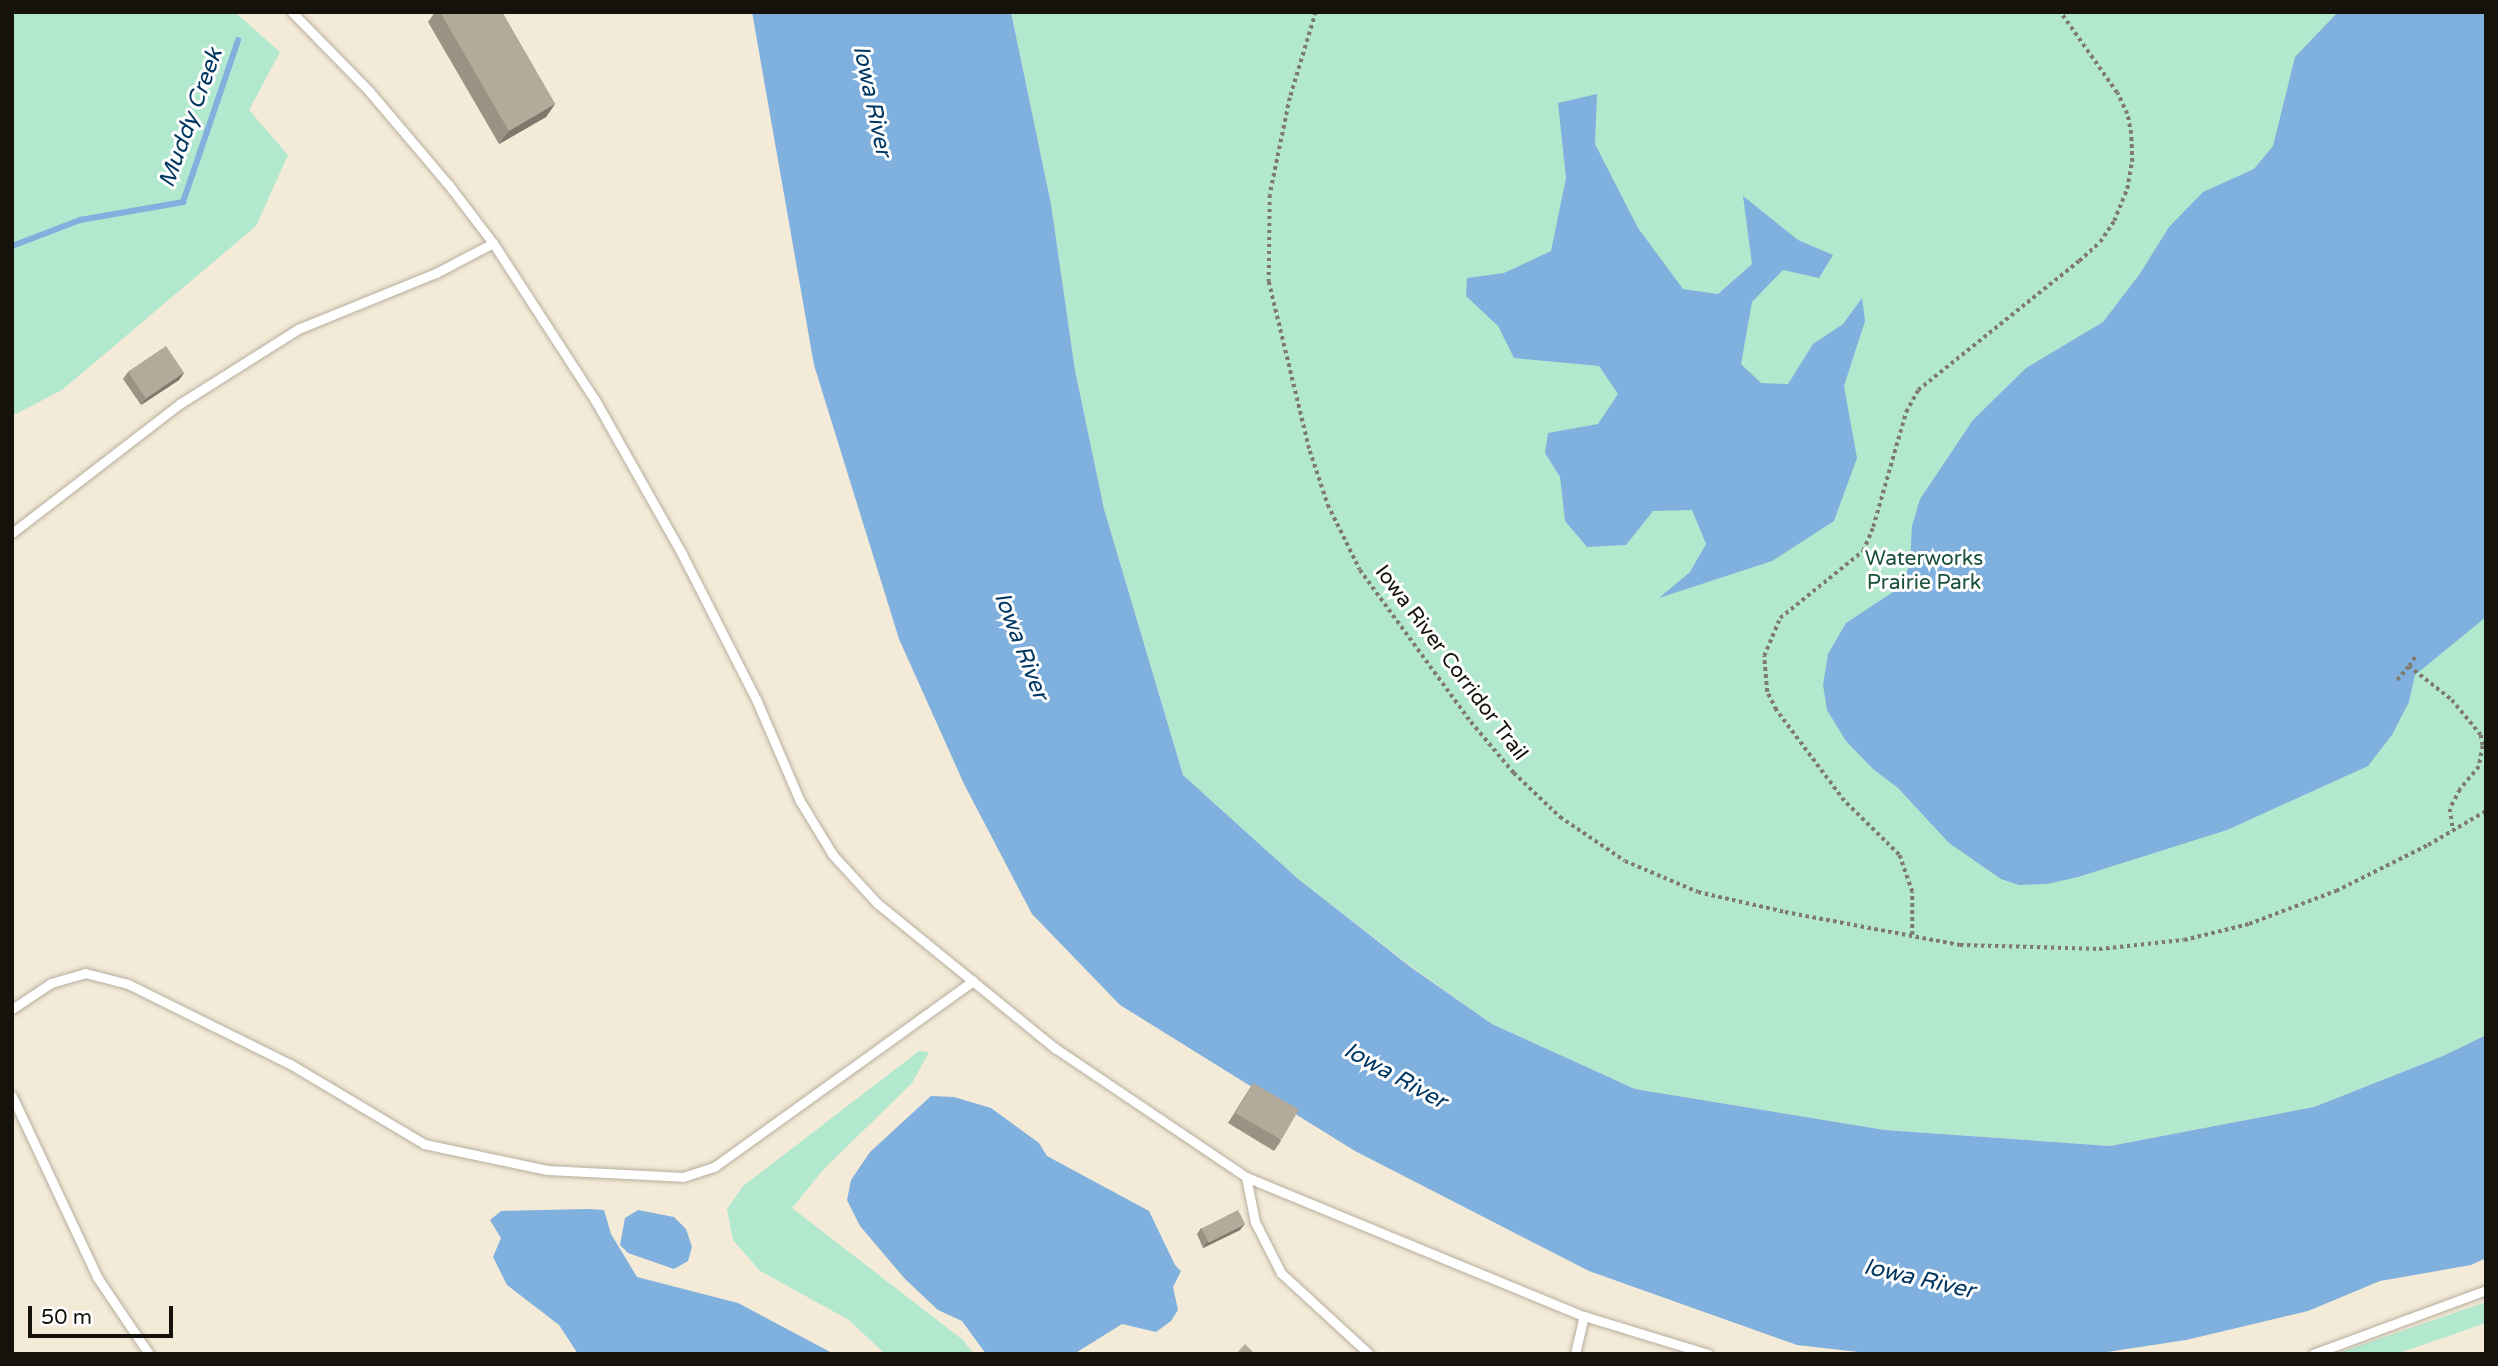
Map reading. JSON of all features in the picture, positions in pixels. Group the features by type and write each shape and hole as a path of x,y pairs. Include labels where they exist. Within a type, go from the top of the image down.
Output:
{"lane":[{"path":"292,12 369,91 448,184 493,243 594,400 682,554 756,699 800,801 833,855 877,903 1055,1048 1246,1177 1584,1316 1708,1354"},
{"path":"12,533 181,403 298,329 436,273 493,243"},
{"path":"12,1009 51,983 85,973 128,984 290,1064 424,1144 547,1170 682,1177 714,1167 973,981"},
{"path":"12,1096 97,1277 149,1354"},
{"path":"1246,1177 1255,1222 1281,1273 1369,1354"},
{"path":"2313,1354 2486,1290"},
{"path":"1575,1354 1584,1316"}],"path":[{"name":"Iowa River Corridor Trail","path":"1315,12 1290,98 1270,195 1269,282 1310,451 1328,505 1360,570 1471,722 1514,773 1560,817 1614,854 1698,892 1785,912 1960,945 2099,949 2184,940 2249,924 2336,891 2453,831 2486,811"},
{"path":"1912,935 1912,892 1899,855 1844,801 1776,710 1767,692 1764,656 1780,618 1863,551 1873,527 1906,412 1918,390 2079,261 2100,242 2114,222 2127,189 2132,162 2132,134 2127,114 2117,93 2060,12"},
{"path":"2397,680 2417,654"},
{"path":"2409,666 2466,713 2481,735 2483,746 2479,767 2460,790 2450,808 2453,831"}],"green space":[{"path":"12,12 235,12 280,52 249,110 288,155 256,226 62,390 12,416"},
{"name":"Waterworks Prairie Park","path":"1011,12 2486,12 2486,1035 2443,1056 2314,1107 2110,1146 1885,1130 1635,1089 1492,1024 1412,967 1297,878 1183,775 1104,509 1075,370 1051,204"},
{"path":"919,1051 929,1052 912,1083 824,1169 792,1208 963,1340 974,1354 885,1354 849,1320 760,1271 733,1240 727,1209 743,1186"},
{"path":"2486,1302 2486,1323 2411,1349 2393,1354 2335,1354"}],"water":[{"name":"Iowa River","path":"752,12 1011,12 1051,204 1075,370 1104,509 1183,775 1297,878 1412,968 1492,1024 1635,1089 1885,1130 2110,1146 2314,1107 2443,1056 2486,1035 2486,1258 2471,1265 2380,1281 2308,1311 2186,1340 2094,1354 1876,1354 1797,1345 1589,1271 1355,1151 1120,1005 1032,914 964,784 899,639 814,365"},
{"path":"2338,12 2486,12 2486,617 2415,675 2409,702 2392,735 2368,766 2227,830 2078,877 2047,884 2019,885 2001,879 1949,843 1898,788 1873,769 1846,741 1827,710 1823,685 1828,654 1846,623 1902,586 1910,563 1912,526 1920,499 1973,420 2026,368 2103,322 2139,275 2169,227 2203,192 2254,169 2273,146 2295,57"},
{"path":"1597,94 1595,144 1638,228 1683,289 1718,294 1752,264 1743,196 1798,240 1833,255 1819,278 1783,270 1752,302 1741,364 1761,383 1788,384 1813,344 1843,324 1862,298 1865,321 1844,386 1857,458 1834,521 1772,561 1659,598 1690,572 1706,544 1692,510 1653,511 1626,545 1587,547 1565,521 1560,477 1545,453 1548,433 1598,424 1618,394 1599,366 1514,358 1498,326 1466,296 1467,278 1504,273 1551,251 1566,178 1558,103"},
{"path":"931,1096 954,1097 991,1108 1039,1143 1047,1156 1149,1211 1175,1265 1181,1271 1173,1287 1178,1310 1171,1321 1156,1332 1122,1324 1074,1354 986,1354 962,1321 938,1310 905,1279 860,1226 847,1200 851,1180 870,1152"},
{"path":"604,1210 611,1234 637,1277 738,1303 834,1354 578,1354 559,1325 507,1285 493,1257 501,1238 490,1220 501,1211"},
{"path":"638,1210 674,1217 686,1229 692,1247 688,1261 674,1269 628,1253 620,1245 625,1218"}],"building":[{"path":"440,12 502,12 555,104 509,131"},
{"path":"166,346 184,373 146,398 128,372"},
{"path":"1253,1083 1299,1110 1281,1140 1236,1113"},
{"path":"1238,1210 1245,1224 1209,1243 1201,1229"},
{"path":"1245,1344 1255,1354 1236,1354"}],"waterway":[{"name":"Muddy Creek","path":"12,246 80,220 183,202 238,40"}]}
